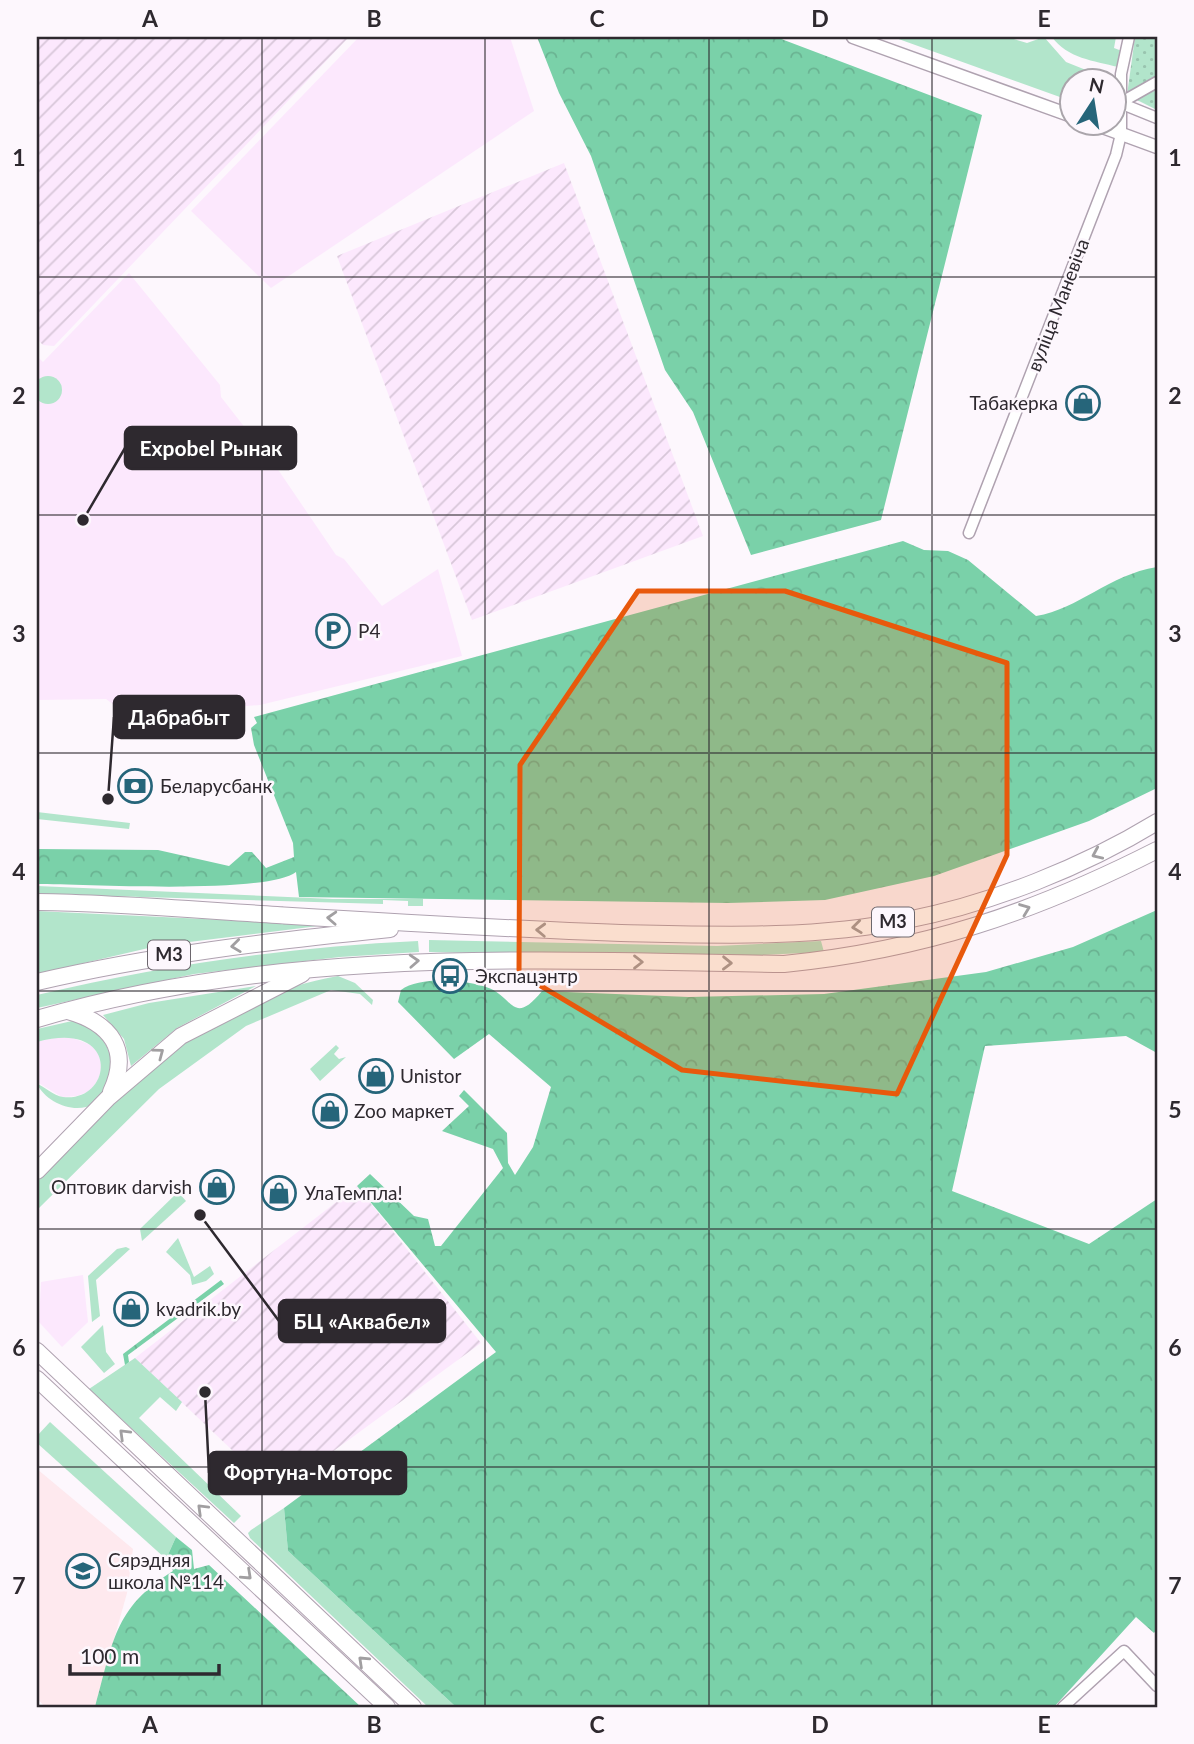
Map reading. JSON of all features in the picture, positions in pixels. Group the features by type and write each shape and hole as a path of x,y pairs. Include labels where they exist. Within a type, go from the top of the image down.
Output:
{"highway":[{"name":"М3","path":"37,982 116,964 208,949 424,925 718,935 815,932 907,920 986,899 1055,873 1131,838 1157,822"},
{"name":"М3","path":"37,1019 66,1010 209,981 321,968 424,960 785,964 889,951 986,923 1093,883 1157,850"},
{"path":"37,902 424,925"},
{"path":"37,1171 107,1098 181,1036 254,996 321,968"},
{"path":"66,1010 98,1023 113,1038 120,1060 119,1072 107,1098"},
{"path":"37,1351 413,1707"},
{"path":"37,1378 387,1707"}],"main road":[{"path":"853,37 1058,111"},
{"path":"1127,136 1157,147"}],"street":[{"name":"вуліца Маневіча","path":"1123,66 1129,37"},
{"path":"1128,98 1157,82"},
{"path":"1128,106 1157,118"},
{"name":"вуліца Маневіча","path":"969,533 1116,155 1121,136"},
{"path":"1063,1707 1124,1651 1157,1686"}],"highlighted area":[{"path":"638,591 785,591 1007,663 1007,855 897,1094 682,1070 519,973 520,765"}],"shaded area":[{"path":"37,37 349,37 54,346 43,345 37,339"},
{"path":"359,37 510,37 534,111 271,288 191,211"},
{"path":"564,163 703,536 472,620 337,256"},
{"path":"129,273 220,385 221,397 279,471 336,555 344,559 382,606 438,569 462,656 260,705 184,711 118,708 106,699 37,700 37,356 43,362"},
{"path":"65,1035 91,1045 98,1053 102,1066 98,1080 90,1091 77,1096 62,1097 37,1082 37,1042"},
{"path":"357,1186 481,1343 283,1488 270,1486 135,1358"},
{"path":"83,1275 88,1322 62,1347 39,1322 41,1282"},
{"name":"Сярэдняя школа №114","path":"37,1469 133,1549 127,1593 95,1707 45,1707 37,1698"}],"green space":[{"path":"537,37 776,37 982,115 881,520 751,555 693,412 665,370 591,156 559,93"},
{"path":"893,37 1007,37 1027,43 1044,37 1066,62 1076,66 1058,66 1058,96"},
{"path":"1052,37 1116,37 1114,48 1122,51 1118,66 1114,66 1073,54"},
{"path":"1135,37 1157,37 1157,110 1128,96"},
{"path":"48,376 58,380 62,390 58,400 48,404 38,400 34,390 38,380"},
{"path":"903,541 924,550 948,551 968,560 1036,616 1066,607 1123,577 1157,567 1157,788 1089,821 934,876 825,900 728,903 299,897 296,872 278,879 249,884 213,886 37,884 37,849 158,850 229,866 245,852 252,852 266,868 294,857 293,843 254,745 251,728 257,723 254,717"},
{"path":"37,812 130,823 129,829 37,819"},
{"path":"37,886 333,899 423,899 423,906 408,906 408,901 383,900 383,904 37,894"},
{"path":"1157,910 1157,1053 1126,1036 985,1046 952,1191 1089,1244 1157,1199 1157,1629 1154,1633 1136,1617 1054,1707 456,1707 288,1551 284,1508 496,1352 357,1186 370,1174 414,1216 428,1219 435,1246 441,1246 503,1168 493,1149 442,1131 469,1106 459,1096 464,1090 507,1133 508,1163 515,1175 533,1147 551,1087 489,1034 454,1059 398,1002 401,990 430,981 466,983 495,991 518,1008 532,1002 542,991 689,997 824,994 986,972 1073,947"},
{"path":"37,911 326,925 157,946 37,974"},
{"path":"429,940 717,946 821,941 824,952 700,958 429,952"},
{"path":"418,941 419,952 340,957 194,974 37,1008 37,995 179,966 321,948"},
{"path":"338,976 355,983 373,1000 372,1005 360,994 331,990 246,1026 159,1089 38,1209 37,1234 37,1182 136,1082 207,1027 247,1005 290,988"},
{"path":"256,986 177,1028 131,1066 124,1039 103,1015 149,1003"},
{"path":"72,1021 83,1024 100,1037 106,1046 112,1066 107,1089 100,1099 81,1108 60,1105 37,1084 63,1097 80,1095 92,1088 99,1076 101,1063 96,1050 84,1041 64,1038 37,1042 37,1029"},
{"path":"336,1045 339,1048 334,1054 339,1059 346,1057 320,1081 310,1069"},
{"path":"178,1192 186,1201 142,1241 140,1229"},
{"path":"178,1238 194,1277 210,1266 214,1274 206,1281 192,1285 190,1275 166,1252"},
{"path":"117,1249 130,1249 96,1280 100,1316 92,1322 88,1276"},
{"path":"221,1280 224,1284 128,1355 129,1362 125,1365 123,1354"},
{"path":"103,1325 106,1352 115,1364 104,1373 81,1347"},
{"path":"135,1358 182,1402 176,1411 160,1397 139,1418 241,1516 234,1523 89,1389"},
{"path":"50,1422 176,1537 166,1559 37,1443 37,1436"},
{"path":"284,1508 288,1551 456,1707 428,1707 250,1538 248,1533 251,1530"},
{"path":"176,1537 192,1550 194,1569 209,1565 361,1707 95,1707 118,1629 138,1599 173,1571 166,1559"}],"place":[{"name":"Табакерка","path":"1083,403"},
{"name":"Expobel Рынак","path":"83,520"},
{"name":"P4","path":"333,631"},
{"name":"Беларусбанк","path":"135,786"},
{"name":"Дабрабыт","path":"108,799"},
{"name":"Экспацэнтр","path":"450,976"},
{"name":"Unistor","path":"376,1076"},
{"name":"Zoo маркет","path":"330,1111"},
{"name":"Оптовик darvish","path":"217,1187"},
{"name":"УлаТемпла!","path":"279,1193"},
{"name":"БЦ «Аквабел»","path":"200,1215"},
{"name":"kvadrik.by","path":"131,1309"},
{"name":"Фортуна-Моторс","path":"205,1392"},
{"name":"Сярэдняя школа №114","path":"83,1571"}]}
